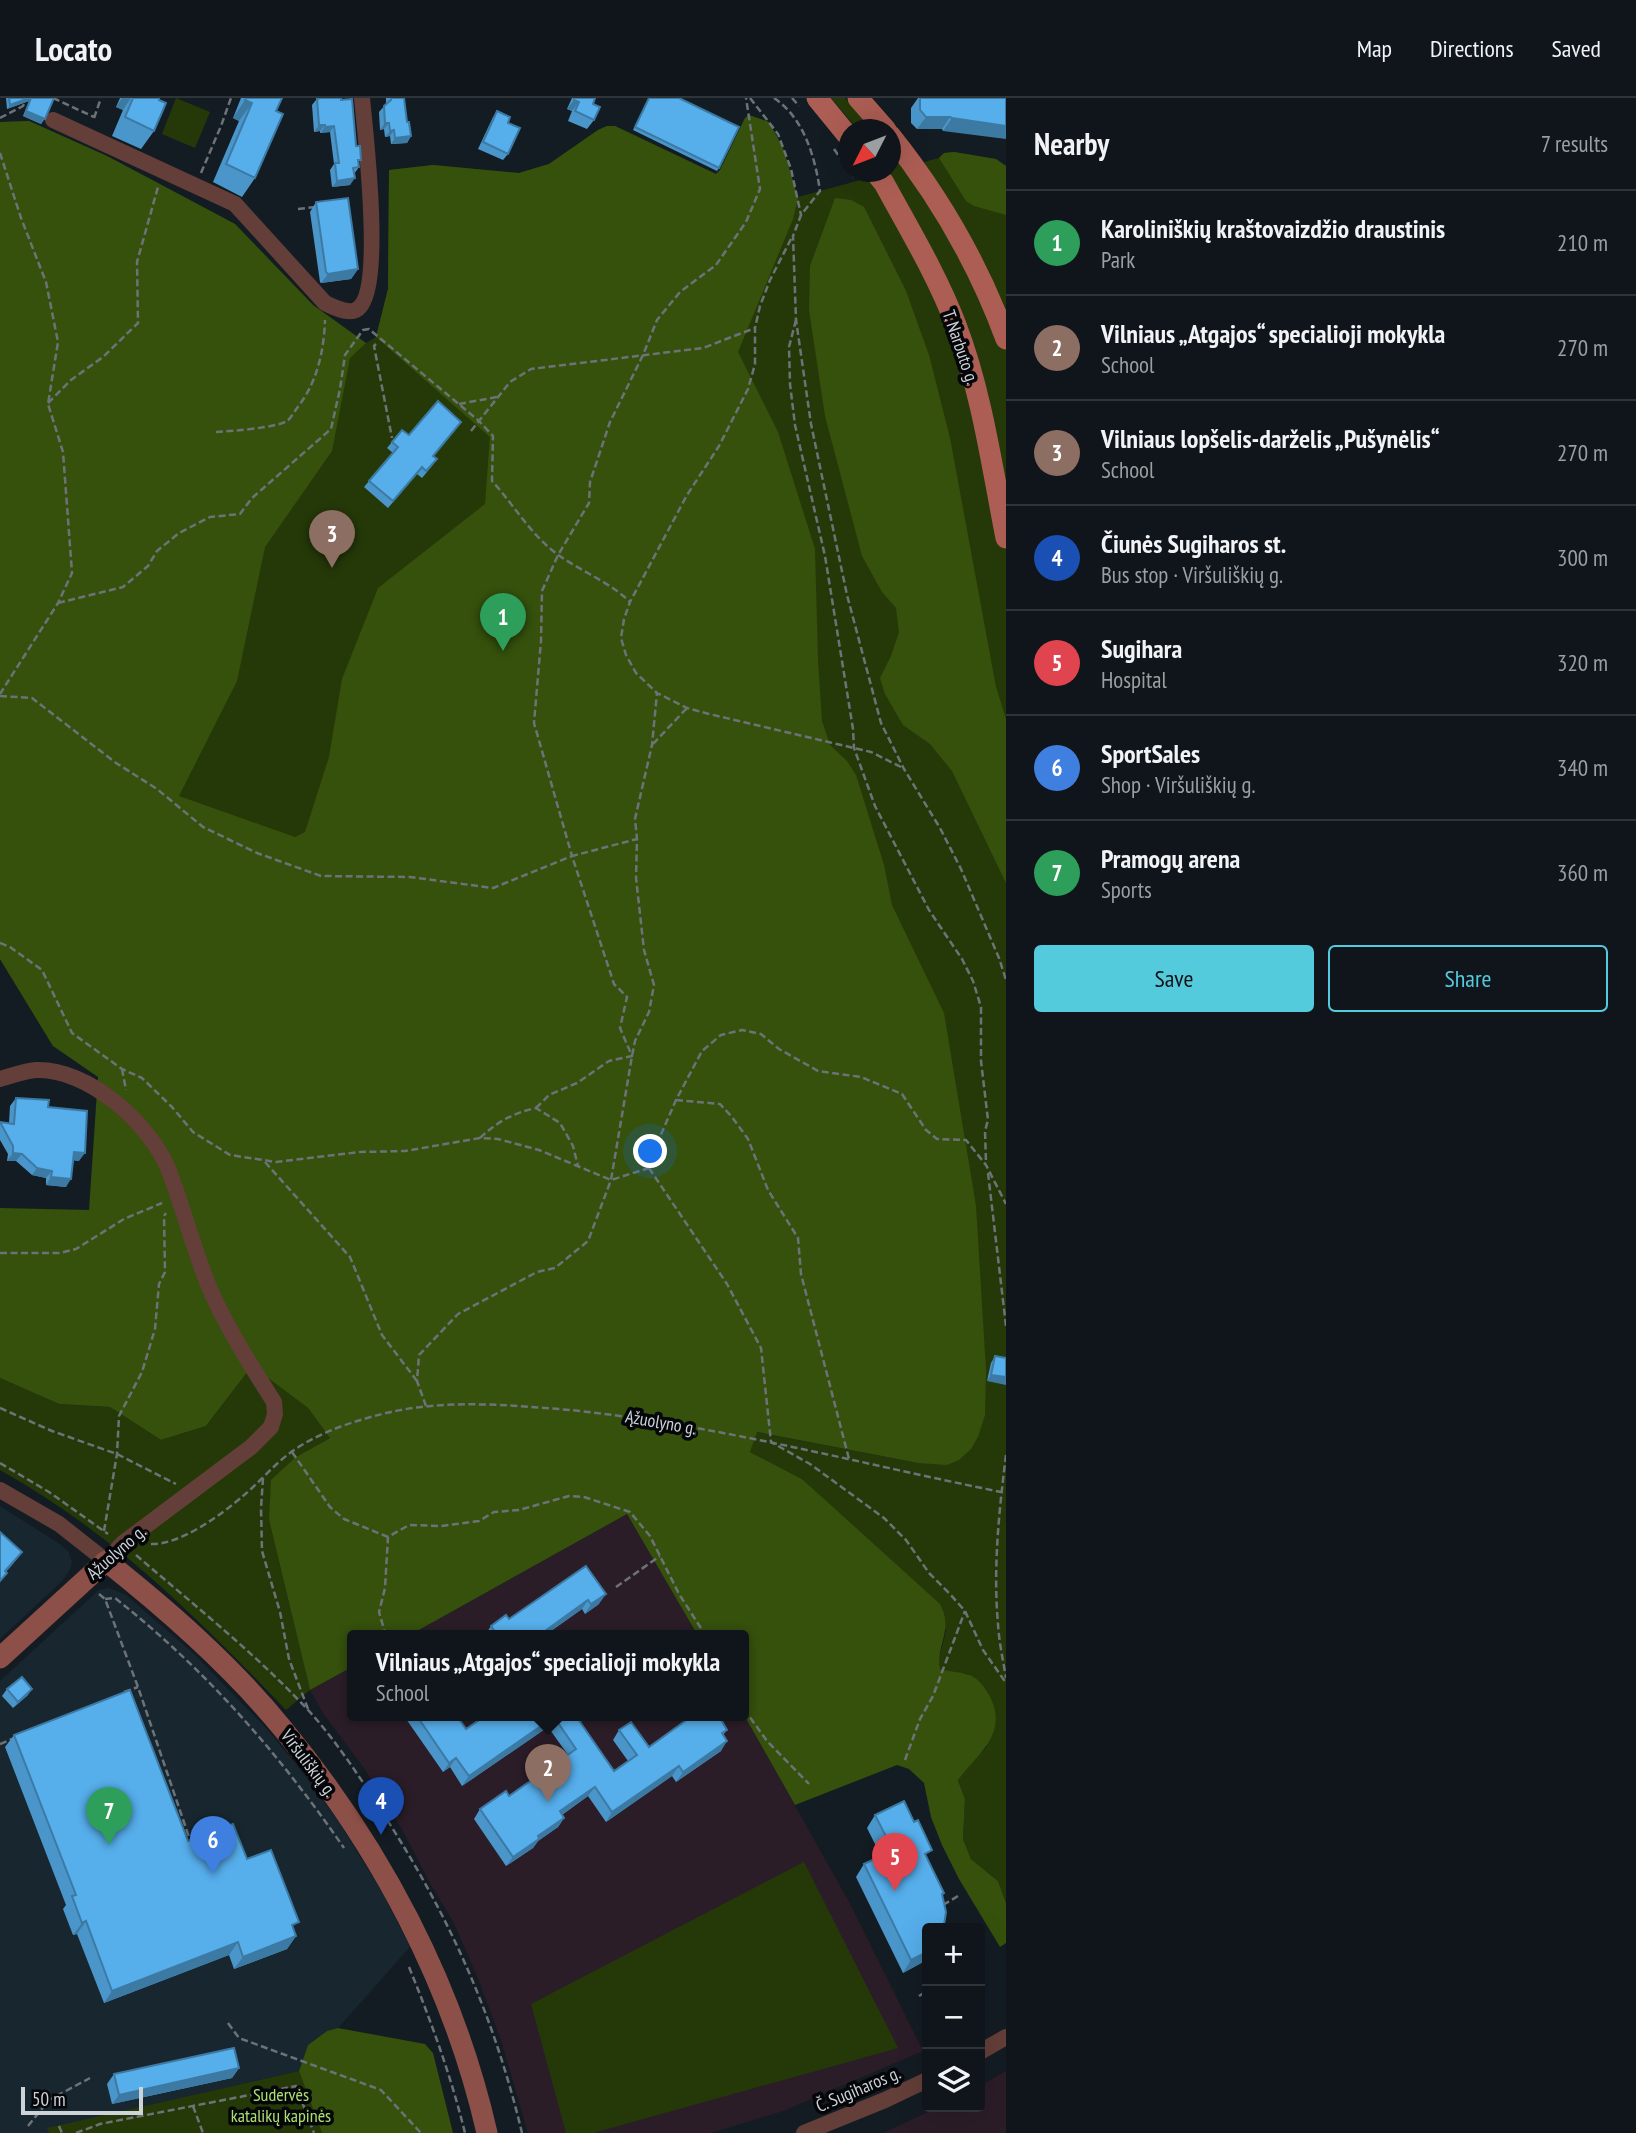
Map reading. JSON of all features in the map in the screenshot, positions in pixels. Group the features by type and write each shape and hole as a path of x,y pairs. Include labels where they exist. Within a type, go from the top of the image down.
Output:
{"main road":[{"path":"817,98 838,123"},
{"path":"858,98 876,119"},
{"path":"901,148 963,244 1006,339"},
{"name":"T. Narbuto g.","path":"883,182 929,265 956,326 978,397 1006,538"},
{"name":"Ąžuolyno g.","path":"0,1658 106,1561"},
{"name":"Viršuliškių g.","path":"106,1561 149,1596 251,1692 330,1789 370,1847 392,1884 447,2004 471,2073 487,2133"}],"street":[{"path":"52,120 235,204 325,303 349,311 356,310 365,302 368,290 371,200 362,98"},
{"path":"0,1079 37,1070 60,1073 89,1084 131,1115 151,1137 169,1170 177,1195"},
{"name":"Ąžuolyno g.","path":"106,1561 123,1543 251,1447 271,1427 275,1414 274,1402 233,1336 213,1295 177,1195"},
{"path":"0,1490 59,1524 106,1561"},
{"path":"985,2049 1006,2037"},
{"name":"Č. Sugiharos g.","path":"804,2133 922,2082"}],"path":[{"path":"0,118 23,106 27,98"},
{"path":"52,98 94,117 101,98"},
{"path":"195,185 231,98"},
{"path":"748,98 778,134 791,169 801,215"},
{"path":"632,1056 620,1028 627,997 614,984 572,856 534,723 542,590 558,555 589,503 590,482 610,422 657,320 680,292 716,265 746,222 760,189 748,98"},
{"path":"774,98 803,131 817,169 820,191 801,215 760,306 755,328 755,364 748,389 719,446 687,495 630,602 621,638 626,655 636,673 657,693 687,708 871,752 904,769"},
{"path":"0,153 20,218 46,282 58,342 48,404 63,452 72,573 58,603 0,695 33,698 116,763 157,789 203,827 257,853 321,876 410,877 493,888 572,856 637,839"},
{"path":"48,404 71,380 103,357 138,323 137,262 157,189"},
{"path":"298,209 316,207"},
{"path":"793,236 796,320 811,424 850,607 881,723 961,869 1006,980"},
{"path":"216,432 250,430 287,421 308,394 318,367 324,339 325,303"},
{"path":"796,320 789,347 795,425 825,556 855,748 875,806 929,910 962,959 973,981 981,1007 981,1061 988,1120 985,1131 986,1165 993,1204 1006,1326"},
{"path":"471,431 510,382 531,369 703,348 755,328"},
{"path":"58,603 123,587 148,566 158,551 179,533 210,517 240,514 253,498 331,429 345,355 363,330 369,329 479,421 493,436 492,481 512,503 534,535 558,555 630,602"},
{"path":"376,344 374,346 392,438"},
{"path":"458,404 497,397"},
{"path":"417,1381 419,1355 458,1314 537,1272 555,1268 588,1241 611,1180 635,1041 649,1012 654,985 644,950 636,878 635,819 652,745 657,693"},
{"path":"652,745 687,708"},
{"path":"0,943 10,947 41,970 72,1033 122,1069 142,1078 193,1132 230,1155 276,1162 360,1152 405,1151 480,1138 498,1139 529,1147 611,1180 649,1168"},
{"path":"649,1168 659,1139 702,1051 722,1035 741,1030 761,1034 779,1049 818,1071 861,1077 902,1094 926,1130 937,1139 966,1140 986,1165 1006,1204"},
{"path":"480,1138 493,1125 517,1112 536,1108 549,1095 577,1083 609,1061 632,1056"},
{"path":"677,1100 719,1104 732,1117 748,1139 768,1190 799,1238 801,1274 849,1459"},
{"path":"536,1108 560,1122 573,1146 578,1166"},
{"path":"264,1160 350,1257 382,1335 417,1381 426,1406"},
{"path":"649,1168 727,1284 761,1348 771,1442 810,1464 884,1518 906,1540 929,1573 965,1611 983,1650 1006,1680"},
{"path":"0,1253 60,1253 76,1249 124,1219 177,1195"},
{"path":"0,1463 49,1492 104,1531 117,1454 119,1416 142,1372 155,1329 159,1284 165,1272 164,1216 177,1195"},
{"name":"Ąžuolyno g.","path":"123,1543 161,1544 183,1536 242,1497 292,1452 314,1438 345,1424 426,1406 538,1407 632,1417 771,1442 1004,1493"},
{"path":"0,1408 52,1431 117,1454 192,1492"},
{"path":"292,1452 330,1507 344,1519 387,1537"},
{"path":"1006,1455 997,1543 996,1591 1006,1680"},
{"path":"263,1478 262,1551 280,1612 289,1659 309,1712"},
{"path":"387,1537 409,1525 441,1526 479,1521 494,1512 519,1510 569,1496 584,1497 630,1512 650,1536 702,1630"},
{"path":"384,1630 379,1612 385,1588 387,1537"},
{"path":"616,1587 660,1556"},
{"path":"190,1840 105,1599 115,1598 151,1627 232,1705 299,1785 344,1847"},
{"path":"905,1760 965,1611"},
{"path":"125,1692 138,1687"},
{"path":"749,1716 767,1741 809,1784"},
{"path":"0,1744 12,1739"},
{"path":"938,1908 958,1896"},
{"path":"409,1967 428,2012 455,2092 465,2133"},
{"path":"228,2023 239,2038 381,2090 421,2133"},
{"path":"28,2126 49,2100 90,2078"},
{"path":"76,2133 100,2124 296,2086 314,2133"},
{"path":"193,2106 203,2133"},
{"path":"59,2126 62,2133"}],"shaded area":[{"path":"0,1506 58,1543 68,1551 72,1562 62,1581 0,1639"},
{"path":"627,1514 695,1630 419,1630"},
{"path":"109,1588 126,1595 193,1653 266,1728 338,1821 383,1894 410,1947 338,2028 327,2031 308,2045 299,2071 48,2128 49,2133 0,2133 0,1681 99,1590"},
{"path":"347,1670 347,1721 747,1721 849,1902 922,2051 783,2111 711,2133 528,2133 501,2040 454,1923 364,1768 323,1713 310,1690"},
{"path":"1006,2071 1006,2133 883,2133 928,2112 985,2112 985,2083"}],"green space":[{"path":"176,98 210,112 195,148 162,134"},
{"path":"831,98 845,98 863,119 849,119"},
{"path":"749,115 769,122 783,148 798,197 853,182 901,182 901,167 939,158 944,153 954,152 996,159 1006,166 1006,1903 998,1881 971,1859 963,1839 965,1799 958,1779 987,1746 968,1674 940,1669 939,1659 946,1630 836,1511 802,1479 750,1452 756,1432 918,1463 53,1046 0,959 0,122 29,121 107,156 235,224 313,305 366,343 376,337 388,289 389,170 433,165 519,173 549,164 598,130 615,126 716,174"},
{"path":"749,115 769,122 783,148 798,198 793,219 738,352 778,432 815,549 822,721 830,745 847,761 856,775 884,865 892,905 944,1013 976,1206 986,1370 985,1415 978,1437 971,1449 959,1460 947,1465 918,1463 757,1432 750,1452 802,1479 940,1604 944,1613 945,1630 940,1652 940,1669 972,1676 990,1698 995,1713 993,1734 958,1780 965,1799 963,1839 971,1859 998,1881 1006,1903 1006,1943 1000,1947 942,1845 931,1817 924,1783 909,1769 897,1765 795,1805 747,1721 749,1630 695,1630 627,1514 419,1630 347,1630 347,1670 310,1690 269,1520 271,1480 296,1457 330,1438 308,1408 252,1366 206,1426 161,1440 110,1407 59,1404 0,1378 0,1208 89,1210 98,1077 53,1046 0,959 0,122 29,121 107,156 235,224 313,305 366,343 350,358 332,451 265,547 237,681 179,796 295,837 305,832 329,757 342,679 378,588 485,504 490,437 376,337 388,289 389,170 433,165 519,173 549,164 598,130 615,126 716,174"},
{"path":"954,152 996,159 1006,166 1006,215 966,201 939,158 944,153"},
{"path":"835,198 851,200 864,207 906,291 929,355 950,438 996,687 1006,719 1006,883 952,771 930,744 903,725 885,694 880,678 899,632 896,608 882,592 862,556 825,416 809,310 810,266"},
{"path":"252,1366 308,1408 330,1438 296,1457 269,1520 310,1690 286,1710 187,1610 117,1549 80,1521 0,1470 0,1378 59,1404 110,1407 161,1440 206,1426"},
{"path":"804,1862 898,2048 593,2133 566,2133 531,2004"},
{"path":"338,2028 425,2044 433,2053 453,2133 322,2133 299,2071 308,2045 327,2031"},
{"name":"Sudervės katalikų kapinės","path":"299,2071 322,2133 49,2133 47,2128"}],"building":[{"path":"9,98 29,98 10,105"},
{"path":"31,98 54,98 45,119 26,111"},
{"path":"133,98 159,98 166,103 154,131 125,117"},
{"path":"282,98 276,111 283,114 255,178 226,164 252,103 245,100"},
{"path":"391,98 404,98 411,136 395,138 394,130 390,131 389,123 385,123 384,106"},
{"path":"574,98 595,98 593,104 600,107 594,120 575,111 579,102"},
{"path":"649,98 679,98 739,127 719,168 635,127"},
{"path":"920,98 1006,98 1006,126 950,117 926,117 920,110"},
{"path":"317,99 352,99 356,146 360,146 361,160 358,160 359,167 353,168 355,178 337,181 335,163 339,163 334,126 319,125"},
{"path":"497,111 510,117 508,123 520,128 508,154 483,142"},
{"path":"348,198 358,269 328,274 316,202"},
{"path":"438,401 461,422 433,456 437,459 426,471 422,467 393,501 369,481 398,447 392,442 402,430 409,435"},
{"path":"16,1098 49,1100 48,1107 87,1111 85,1153 74,1152 71,1179 51,1177 52,1171 37,1168 22,1154 13,1153 13,1146 0,1122 14,1124"},
{"path":"995,1356 1006,1358 1006,1377 991,1375"},
{"path":"0,1532 22,1552 0,1581"},
{"path":"586,1566 606,1594 591,1604 588,1600 546,1630 494,1630 491,1626 506,1615 509,1619"},
{"path":"22,1677 32,1689 18,1702 7,1689"},
{"path":"130,1690 188,1841 233,1824 247,1859 271,1850 299,1922 292,1925 296,1936 243,1957 238,1942 112,1991 86,1921 82,1923 72,1896 76,1895 14,1735"},
{"path":"420,1721 460,1721 466,1729 478,1721 548,1721 469,1776 456,1758 449,1763"},
{"path":"557,1721 579,1721 614,1771 637,1755 619,1730 631,1722 649,1747 685,1721 722,1721 727,1730 722,1733 727,1741 683,1772 679,1766 612,1812 595,1787 560,1811 564,1818 513,1857 480,1809 506,1791 509,1796 576,1749"},
{"path":"904,1801 914,1822 918,1820 932,1850 925,1854 944,1893 944,1923 922,1923 922,1954 911,1960 864,1864 893,1850 875,1815"},
{"path":"234,2048 239,2068 119,2095 114,2074"}],"place":[{"name":"Vilniaus lopšelis-darželis „Pušynėlis“","path":"332,568"},
{"name":"Karoliniškių kraštovaizdžio draustinis","path":"503,651"},
{"name":"Vilniaus „Atgajos“ specialioji mokykla","path":"548,1802"},
{"name":"Čiunės Sugiharos st.","path":"381,1835"},
{"name":"Pramogų arena","path":"109,1845"},
{"name":"SportSales","path":"213,1874"},
{"name":"Sugihara","path":"895,1891"}]}
